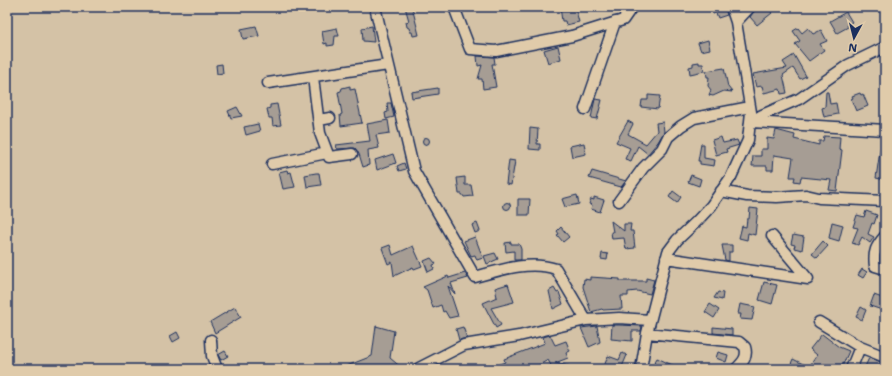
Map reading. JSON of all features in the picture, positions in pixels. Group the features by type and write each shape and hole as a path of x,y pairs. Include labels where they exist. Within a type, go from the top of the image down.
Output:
{"street":[{"path":"375,7 414,171 475,278 519,267 544,267 556,269 586,320"},
{"path":"454,7 470,50 496,52 572,36 623,20 632,7"},
{"path":"641,369 647,333 666,258 677,240 696,222 731,177 748,140 751,113 736,22 732,7"},
{"path":"736,22 750,7"},
{"path":"585,109 615,22"},
{"path":"751,113 762,115 799,99 826,82 848,65 885,47"},
{"path":"268,83 388,65"},
{"path":"313,77 320,133 328,155"},
{"path":"619,201 642,168 662,149 668,137 681,126 694,118 751,113 885,130"},
{"path":"319,120 330,118"},
{"path":"272,164 328,155 352,154"},
{"path":"721,191 748,196 777,197 806,195 819,198 885,201"},
{"path":"666,258 808,279 772,236"},
{"path":"885,236 876,245 873,254 874,266 885,269"},
{"path":"419,368 464,345 519,336 586,320 619,318 650,320"},
{"path":"819,322 860,347 885,357"},
{"path":"647,333 739,342 745,347 747,354 744,361 736,369"},
{"path":"211,340 212,356 217,369"},
{"path":"851,369 860,347"}],"building":[{"path":"405,7 412,7 419,35 413,36 412,32 410,32 409,28 407,27 406,22 409,21"},
{"path":"560,7 575,7 579,22 566,25 565,21 562,21"},
{"path":"711,7 725,7 727,15 718,18 716,13 713,14"},
{"path":"757,7 767,7 772,13 757,25 750,17"},
{"path":"846,12 852,22 847,25 848,27 837,33 830,21"},
{"path":"256,26 259,36 243,39 241,29"},
{"path":"372,26 374,42 363,41 362,28"},
{"path":"337,28 339,36 335,36 334,45 327,46 327,43 324,44 322,31"},
{"path":"798,28 802,33 808,28 813,34 821,30 827,41 820,44 824,50 809,61 795,44 800,41 793,31"},
{"path":"708,40 710,49 701,51 698,43"},
{"path":"558,46 561,59 548,63 544,50"},
{"path":"794,55 806,76 800,79 793,68 783,75 787,93 781,94 780,89 764,93 762,86 756,87 753,74 787,68 783,62"},
{"path":"477,56 494,57 495,64 492,64 496,87 483,89 482,79 478,79 482,65 478,66"},
{"path":"699,62 699,64 703,64 704,71 690,74 689,67 693,66 693,63"},
{"path":"222,64 223,73 217,74 216,65"},
{"path":"724,68 728,87 732,92 724,91 713,96 709,95 711,90 708,86 709,77 707,77 706,71"},
{"path":"350,86 350,90 355,89 362,123 341,126 340,115 342,114 338,92 341,91 342,88"},
{"path":"438,88 438,94 412,98 411,92"},
{"path":"826,92 828,92 830,104 836,103 838,114 824,117 822,108 825,107"},
{"path":"860,93 861,95 863,94 868,106 856,111 851,99 853,98 852,96"},
{"path":"648,95 660,96 658,109 641,107 642,100 648,100"},
{"path":"595,99 602,100 597,119 591,118"},
{"path":"387,103 391,103 394,117 386,119 385,113 388,112"},
{"path":"277,104 281,125 273,126 272,118 269,118 267,109 270,108 270,105"},
{"path":"237,107 242,116 231,118 228,111"},
{"path":"388,120 390,133 376,135 379,148 368,150 369,165 363,167 359,154 355,148 337,149 336,145 370,141 367,124"},
{"path":"628,121 633,124 628,134 646,144 657,131 656,123 663,122 664,132 648,154 638,146 631,161 625,159 630,148 616,142"},
{"path":"258,124 260,131 246,135 244,127"},
{"path":"530,128 538,129 537,144 540,144 540,150 529,149"},
{"path":"776,130 795,135 794,139 819,145 819,141 823,141 824,136 840,137 839,149 842,150 837,191 829,190 831,180 801,177 800,182 794,181 795,177 790,177 793,158 774,155 773,170 767,170 767,166 752,166 753,156 761,156 761,149 767,149 767,138 774,139"},
{"path":"426,137 429,138 429,144 426,145 423,144 422,141 423,138"},
{"path":"721,137 723,143 737,140 739,145 726,149 727,152 716,155 712,140"},
{"path":"584,143 586,154 572,157 570,146"},
{"path":"701,144 704,144 704,158 715,160 714,166 700,164 700,161 698,161"},
{"path":"881,144 885,144 885,180 876,178"},
{"path":"393,154 396,163 377,170 375,160"},
{"path":"509,160 515,161 511,185 506,184"},
{"path":"404,163 406,169 399,171 397,166"},
{"path":"287,170 288,173 291,172 295,187 283,189 279,172"},
{"path":"592,171 626,181 621,187 589,178"},
{"path":"319,173 321,185 307,187 305,175"},
{"path":"691,175 701,179 699,186 688,182"},
{"path":"465,177 465,185 471,185 473,196 464,197 462,194 459,194 457,178"},
{"path":"673,191 681,197 677,203 669,197"},
{"path":"577,195 579,204 565,207 562,199"},
{"path":"594,197 604,200 600,212 591,209 592,205 589,204 591,199 594,200"},
{"path":"518,199 530,199 529,215 518,215"},
{"path":"507,202 510,203 510,209 507,210 504,209 503,206 504,203"},
{"path":"750,208 758,209 755,235 748,233 747,240 739,238 742,226 746,227 747,219 749,219"},
{"path":"866,211 877,215 868,234 874,237 870,243 862,237 858,245 852,243 858,228 853,227 857,215 864,217"},
{"path":"611,221 624,231 624,224 631,224 630,231 633,231 635,248 626,249 624,238 612,239 611,232 613,232"},
{"path":"832,222 843,225 839,241 829,238"},
{"path":"477,223 480,231 475,233 472,225"},
{"path":"561,227 569,237 563,242 557,235 559,234 557,231"},
{"path":"793,235 804,237 802,250 794,248 795,245 791,244"},
{"path":"475,237 483,258 477,260 475,255 471,256 464,241"},
{"path":"823,241 828,246 817,258 812,254"},
{"path":"511,242 511,244 519,244 521,249 521,260 514,260 514,251 506,252 505,243"},
{"path":"390,245 393,255 413,246 422,266 414,269 413,267 394,276 392,262 388,264 382,248"},
{"path":"722,245 732,245 732,252 729,252 729,261 725,260"},
{"path":"495,253 498,259 487,264 484,256"},
{"path":"602,253 608,254 607,260 601,259"},
{"path":"431,258 436,264 433,265 434,269 428,272 424,261"},
{"path":"862,269 867,272 863,278 858,275"},
{"path":"465,273 468,278 451,283 455,294 448,286 458,316 449,318 445,311 443,312 441,305 433,308 427,290 423,287 448,276 449,278"},
{"path":"590,277 620,279 620,281 646,281 646,278 654,280 650,294 637,291 628,292 628,296 621,296 622,309 602,309 591,312 583,287 584,279 590,280"},
{"path":"764,282 777,285 772,304 759,300"},
{"path":"508,284 514,302 491,308 501,325 496,328 483,303 497,297 495,288"},
{"path":"554,288 557,293 559,292 563,304 553,309 549,291"},
{"path":"718,292 723,293 722,300 714,298"},
{"path":"874,295 885,299 885,311 870,306"},
{"path":"710,304 719,310 714,318 705,312"},
{"path":"740,304 755,307 752,320 740,319 741,314 738,314"},
{"path":"235,307 241,317 215,333 210,322"},
{"path":"861,307 866,310 862,320 856,317"},
{"path":"612,325 642,326 641,331 632,331 632,341 611,339"},
{"path":"376,326 394,331 390,358 403,369 339,369 372,356"},
{"path":"597,326 600,342 589,347 581,328"},
{"path":"463,327 467,338 459,340 456,329"},
{"path":"713,327 732,329 732,335 713,333"},
{"path":"177,332 180,338 173,342 170,336"},
{"path":"822,334 839,347 849,351 841,369 798,369 790,366 793,359 809,367 817,355 810,349"},
{"path":"550,335 555,345 566,341 570,351 566,353 568,358 555,363 569,366 569,369 553,369 548,360 532,369 486,369 505,362 504,359 545,343 543,337"},
{"path":"225,351 228,356 221,360 218,355"},
{"path":"718,352 728,355 726,362 716,358"},
{"path":"622,353 627,355 622,367 619,366 618,369 603,369 608,356 619,360"},
{"path":"657,358 681,369 651,369"},
{"path":"869,358 885,363 885,369 864,369"}]}
